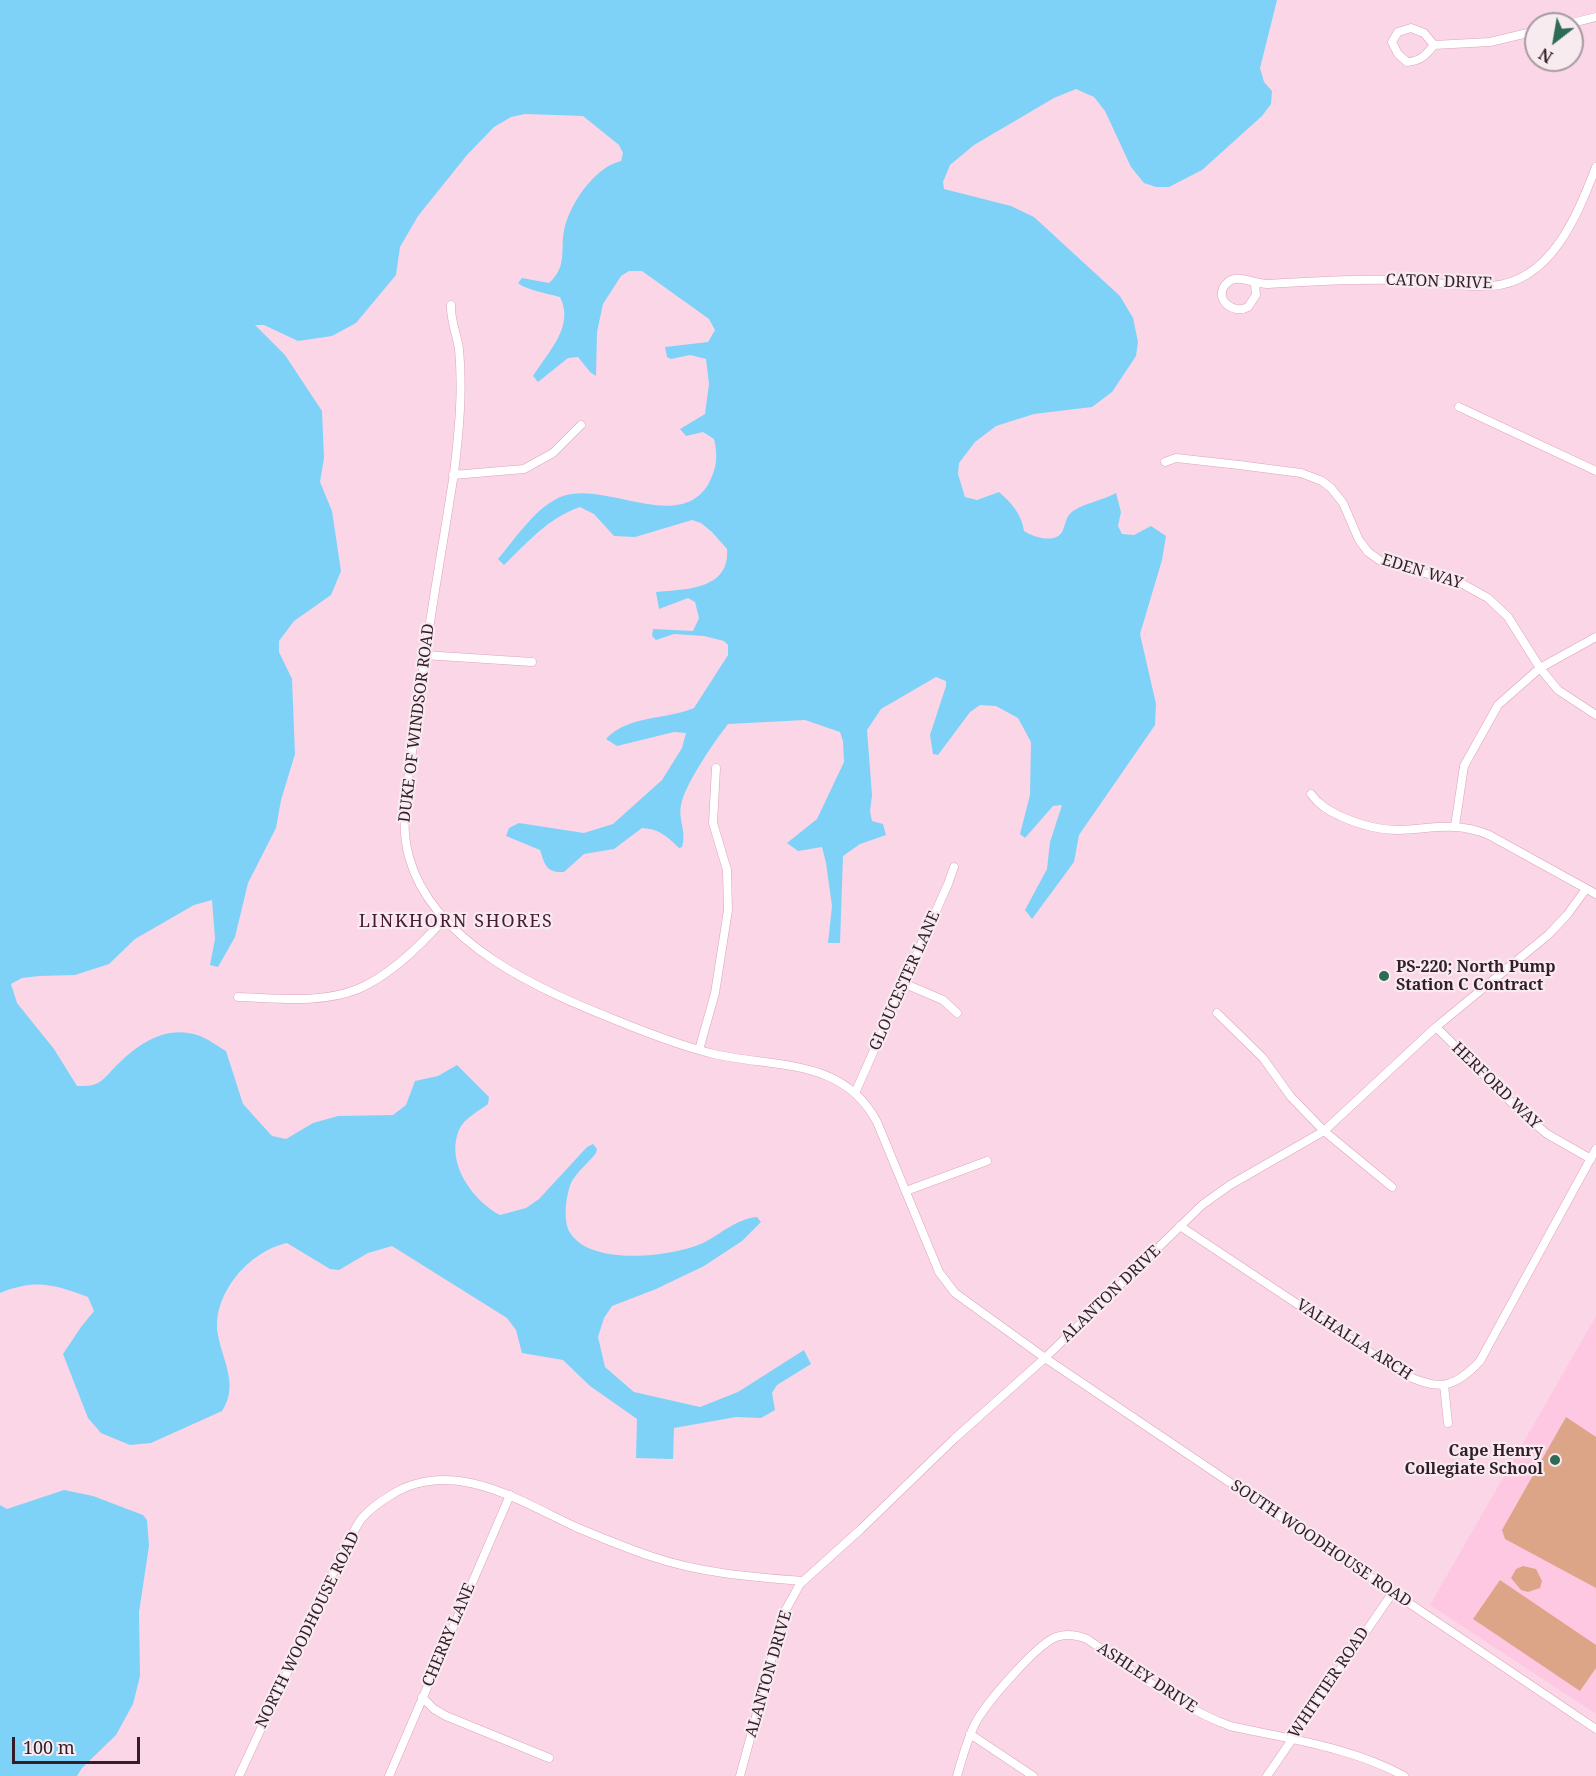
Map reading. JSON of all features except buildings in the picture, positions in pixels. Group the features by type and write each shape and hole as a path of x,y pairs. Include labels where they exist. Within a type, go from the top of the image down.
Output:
{"street":[{"path":"1434,45 1424,33 1411,27 1398,32 1392,42 1398,54 1407,62 1418,61 1434,45 1490,42 1524,34"},
{"name":"CATON DRIVE","path":"1255,284 1256,295 1253,302 1243,310 1238,311 1227,306 1223,296 1224,288 1229,282 1239,278 1255,284 1404,280 1492,286 1515,281 1538,267 1560,242 1584,199 1596,167"},
{"name":"DUKE OF WINDSOR ROAD","path":"451,305 450,310 459,349 460,412 453,475 424,655 404,817 407,848 415,874 427,897 444,919 472,944 540,987 671,1042 730,1057 804,1067 855,1093 867,1105 878,1122 939,1272 946,1284 955,1293 1045,1358"},
{"path":"1459,406 1596,471"},
{"path":"453,475 524,469 553,453 581,424"},
{"name":"EDEN WAY","path":"1165,462 1176,458 1239,465 1301,473 1322,481 1343,503 1359,540 1368,552 1382,562 1459,582 1488,598 1508,617 1540,668 1558,690 1596,715"},
{"path":"1455,826 1464,766 1479,735 1498,705 1540,668 1596,637"},
{"path":"424,655 532,662"},
{"path":"699,1050 716,993 728,909 727,870 713,823 716,768"},
{"path":"1311,794 1317,803 1328,810 1351,821 1378,829 1455,826 1472,828 1489,835 1596,894"},
{"name":"GLOUCESTER LANE","path":"855,1093 954,867"},
{"name":"ALANTON DRIVE","path":"740,1776 784,1613 803,1581 861,1529 954,1439 1045,1358 1203,1205 1230,1185 1324,1131 1436,1027 1548,934 1567,915 1586,889"},
{"path":"238,997 311,998 357,989 379,976 414,949 444,919"},
{"path":"903,983 943,1000 957,1013"},
{"path":"1217,1013 1263,1058 1291,1097 1324,1131 1392,1187"},
{"name":"HERFORD WAY","path":"1436,1027 1521,1112 1547,1134 1591,1159"},
{"path":"1448,1423 1444,1385 1466,1376 1480,1361 1596,1149"},
{"path":"906,1191 987,1161"},
{"name":"VALHALLA ARCH","path":"1180,1226 1401,1373 1425,1385 1444,1385"},
{"name":"SOUTH WOODHOUSE ROAD","path":"1045,1358 1596,1729"},
{"name":"NORTH WOODHOUSE ROAD","path":"239,1776 344,1550 363,1517 397,1491 411,1485 424,1482 460,1481 480,1485 510,1495 619,1545 685,1567 803,1581"},
{"name":"CHERRY LANE","path":"389,1776 510,1495"},
{"name":"WHITTIER ROAD","path":"1268,1776 1393,1592"},
{"name":"ASHLEY DRIVE","path":"957,1776 970,1734 992,1697 1054,1638 1072,1635 1088,1639 1176,1699 1212,1719 1348,1754 1376,1763 1404,1776"},
{"path":"422,1697 434,1709 446,1716 549,1758"},
{"path":"970,1734 1033,1776"}],"shaded area":[{"name":"Cape Henry Collegiate School","path":"1596,1316 1596,1714 1430,1605"},
{"path":"1566,1417 1596,1437 1596,1588 1505,1539 1502,1530"},
{"path":"1523,1566 1536,1569 1542,1581 1540,1588 1528,1592 1521,1590 1511,1578 1516,1569"},
{"path":"1500,1580 1596,1645 1596,1668 1580,1691 1473,1619"}],"water":[{"path":"0,0 1277,0 1260,68 1264,82 1272,91 1271,104 1262,116 1202,170 1169,187 1156,187 1144,183 1131,167 1105,111 1094,97 1076,89 1054,98 974,145 950,165 943,182 944,189 1011,206 1034,217 1120,296 1133,318 1138,342 1136,356 1112,392 1092,407 1034,414 996,426 975,442 959,463 958,474 965,497 977,500 999,492 1015,509 1024,531 1049,539 1059,536 1070,513 1116,493 1121,512 1118,526 1122,534 1134,535 1151,526 1166,536 1162,560 1140,634 1156,704 1155,725 1079,835 1074,862 1032,919 1025,910 1047,869 1050,842 1062,805 1053,806 1025,838 1020,834 1030,795 1031,742 1018,718 996,706 980,705 970,712 938,755 933,754 930,735 946,686 946,681 936,677 881,709 867,730 872,795 870,811 872,821 883,824 886,835 860,844 843,856 840,943 828,943 832,906 822,847 798,851 787,843 817,819 844,762 840,732 805,720 728,724 701,763 684,796 680,810 684,836 682,847 679,848 658,832 642,828 614,849 584,854 564,872 558,872 547,867 540,850 506,836 509,828 519,823 584,833 613,824 662,780 682,748 686,733 674,732 617,746 606,739 615,731 636,722 694,708 728,655 728,645 724,641 704,636 674,634 656,640 652,636 653,629 693,631 699,618 695,602 688,598 659,609 656,592 704,585 721,573 726,562 727,549 701,523 692,520 635,537 614,536 594,514 580,507 548,524 504,565 498,559 535,515 563,496 581,493 662,506 680,504 696,498 709,483 716,461 714,439 703,432 686,436 680,429 705,414 709,384 706,359 690,355 671,359 667,357 665,347 708,342 715,330 709,319 642,271 629,271 621,276 603,304 597,332 596,376 578,357 568,358 538,382 533,376 558,338 564,318 564,308 560,297 518,283 522,278 549,283 555,276 561,263 565,226 575,202 597,174 621,161 623,153 619,145 583,116 525,114 511,117 494,127 467,155 418,216 400,247 396,275 356,323 332,336 298,341 264,325 255,325 285,355 322,411 324,458 320,482 332,511 341,571 331,595 294,621 279,641 279,652 292,679 295,754 281,800 276,828 248,883 235,937 218,967 210,965 215,939 212,900 194,905 135,939 109,964 75,975 22,978 11,984 17,1003 54,1049 77,1086 100,1082 133,1050 153,1038 174,1033 197,1035 226,1051 243,1104 272,1136 286,1139 313,1123 338,1116 393,1115 406,1105 415,1081 438,1076 457,1065 489,1097 488,1104 462,1125 456,1141 458,1166 471,1190 500,1215 526,1208 539,1199 587,1147 593,1144 597,1149 596,1153 577,1174 570,1186 566,1213 569,1231 579,1242 594,1250 631,1256 672,1252 703,1243 735,1224 757,1217 761,1222 742,1241 704,1266 656,1289 612,1306 604,1318 598,1337 605,1367 634,1392 700,1407 738,1392 804,1350 811,1364 777,1385 772,1393 775,1410 761,1418 736,1417 674,1428 673,1459 636,1458 637,1419 590,1386 563,1360 522,1353 516,1330 507,1318 392,1246 368,1253 339,1270 330,1269 287,1243 259,1255 247,1265 227,1290 220,1305 217,1320 218,1335 230,1383 227,1401 222,1411 151,1443 130,1445 101,1433 88,1418 63,1354 94,1311 88,1297 44,1285 24,1286 0,1293"},
{"path":"64,1490 93,1496 143,1515 147,1520 149,1546 139,1612 140,1676 133,1704 116,1735 82,1768 77,1776 0,1776 0,1505 7,1509"}],"place":[{"name":"PS-220; North Pump Station C Contract","path":"1384,976"},
{"name":"Cape Henry Collegiate School","path":"1555,1460"}],"district":[{"name":"LINKHORN SHORES","path":"456,922"}]}
